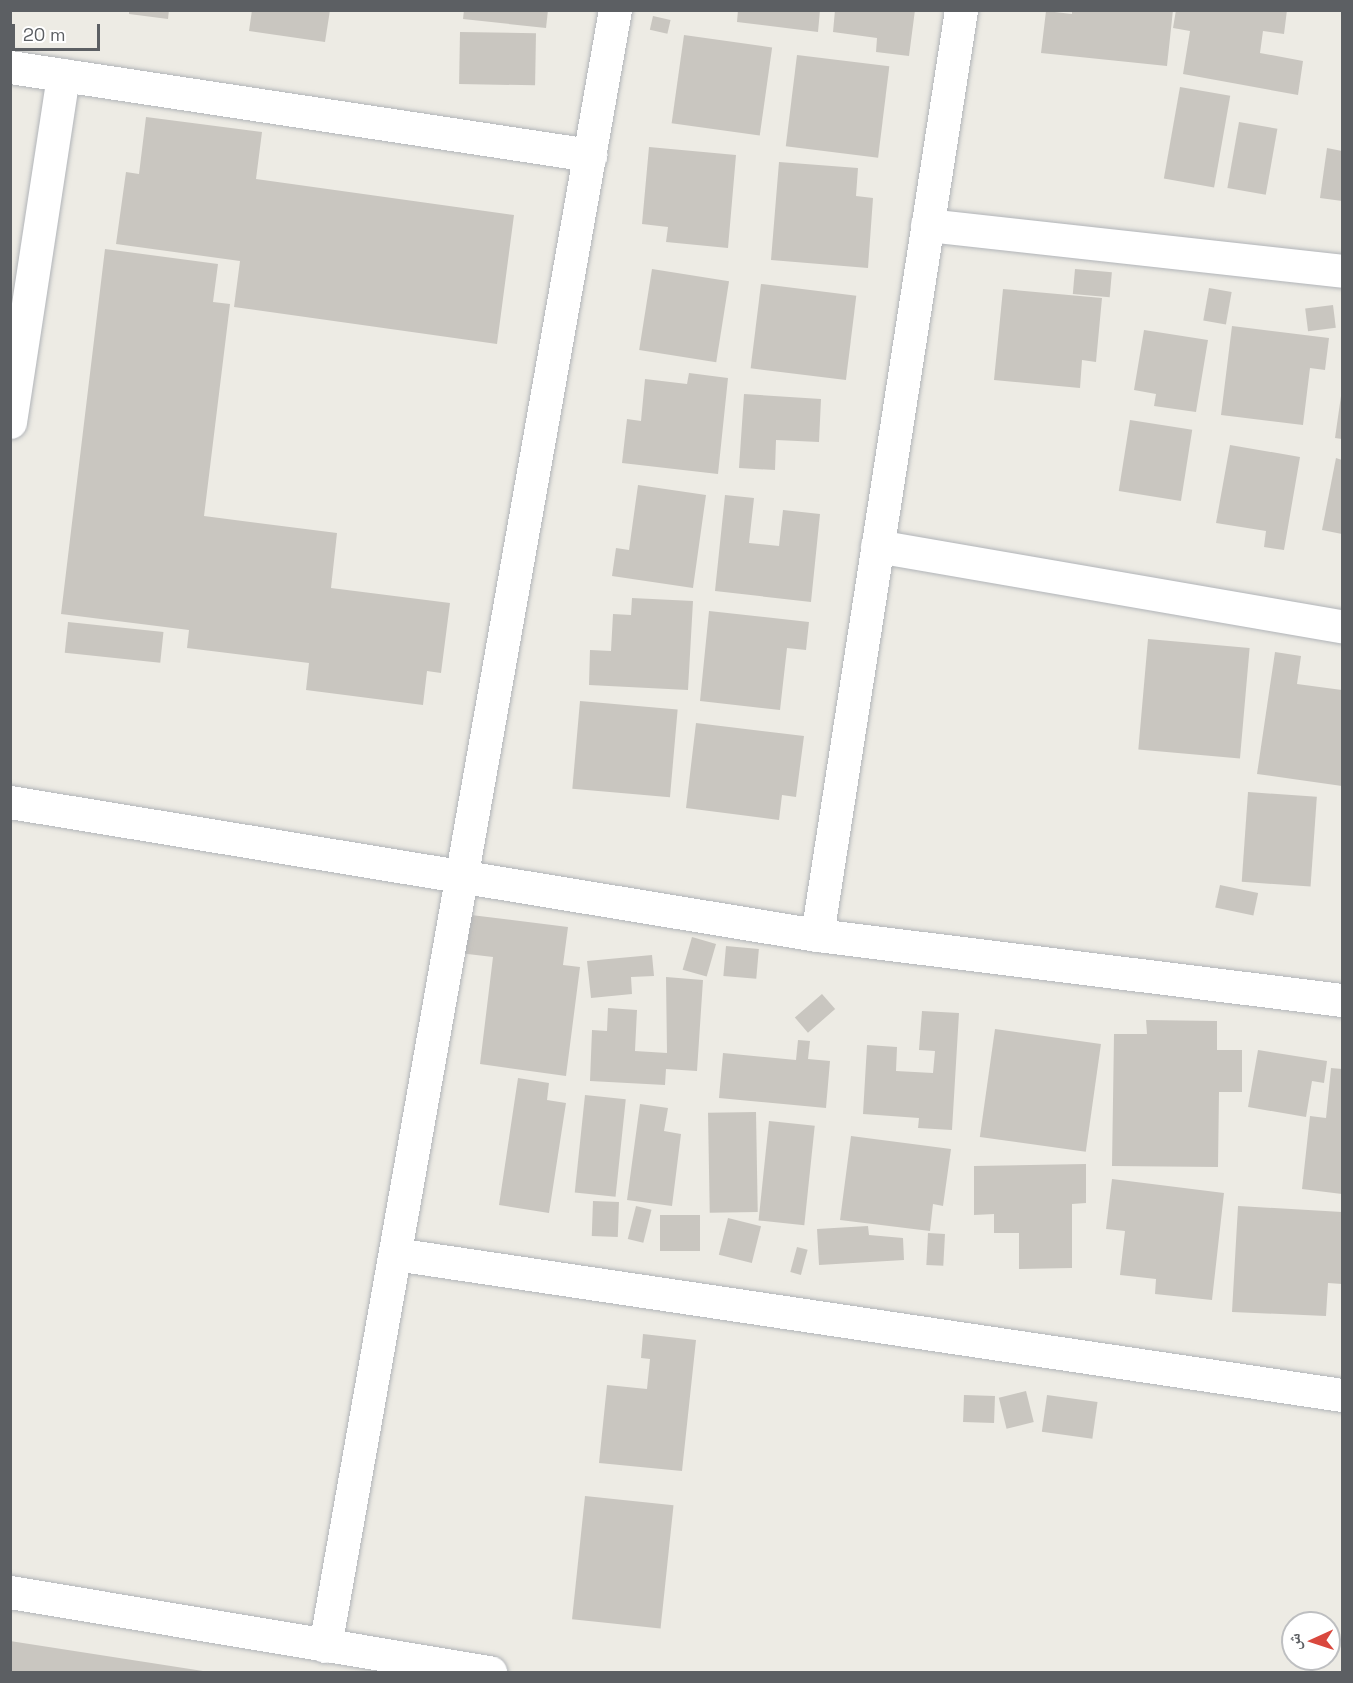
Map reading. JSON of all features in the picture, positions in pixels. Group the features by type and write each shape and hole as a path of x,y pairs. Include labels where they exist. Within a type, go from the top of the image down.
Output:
{"street":[{"path":"325,1646 615,10"},
{"path":"817,935 961,10"},
{"path":"10,67 590,155"},
{"path":"10,422 63,75"},
{"path":"927,225 1342,271"},
{"path":"877,546 1342,626"},
{"path":"10,802 817,935 1342,1000"},
{"path":"395,1254 1342,1395"},
{"path":"10,1592 490,1672"}],"building":[{"path":"129,10 169,10 168,19 129,14"},
{"path":"252,10 330,10 325,42 249,31"},
{"path":"464,10 548,10 546,28 463,19"},
{"path":"738,10 820,10 818,32 737,22"},
{"path":"835,10 915,10 909,56 876,52 877,38 833,32"},
{"path":"1072,10 1173,10 1167,66 1041,53 1046,11 1072,14"},
{"path":"1176,10 1287,10 1284,34 1263,31 1260,53 1303,61 1298,95 1183,74 1190,31 1173,28"},
{"path":"653,16 671,20 667,34 650,30"},
{"path":"460,32 536,33 535,85 459,84"},
{"path":"684,35 772,47 760,136 672,123"},
{"path":"797,55 889,66 878,158 786,146"},
{"path":"1180,87 1230,96 1214,187 1164,179"},
{"path":"146,117 262,132 256,179 514,215 497,344 234,307 240,261 116,244 126,172 139,174"},
{"path":"1239,122 1277,129 1266,195 1227,188"},
{"path":"649,147 736,155 728,248 666,242 668,227 642,224"},
{"path":"1327,148 1342,151 1342,201 1320,198"},
{"path":"779,162 858,168 856,196 873,198 868,268 771,260"},
{"path":"105,249 218,264 213,302 230,304 204,516 337,533 331,588 450,603 441,673 427,671 423,705 306,690 309,663 187,648 189,630 61,614"},
{"path":"652,269 729,281 716,362 639,350"},
{"path":"1075,269 1112,272 1110,297 1073,294"},
{"path":"761,284 856,296 846,380 751,368"},
{"path":"1209,288 1232,292 1226,324 1203,320"},
{"path":"1003,289 1102,298 1096,362 1082,360 1080,388 994,380"},
{"path":"1333,305 1336,328 1308,331 1305,308"},
{"path":"1232,326 1329,338 1325,370 1310,368 1303,425 1221,415"},
{"path":"1144,330 1208,340 1196,412 1154,406 1156,394 1134,390"},
{"path":"689,373 728,378 718,474 622,463 627,419 641,421 645,379 687,384"},
{"path":"744,394 821,399 819,442 776,440 775,470 739,468"},
{"path":"1342,396 1342,439 1335,438"},
{"path":"1130,420 1192,430 1181,501 1119,491"},
{"path":"1230,445 1300,457 1284,550 1264,547 1266,531 1216,523"},
{"path":"1336,458 1342,460 1342,534 1322,530"},
{"path":"638,485 706,495 693,588 612,576 616,548 629,550"},
{"path":"725,495 754,498 749,543 779,546 783,510 820,514 811,602 715,591"},
{"path":"632,598 693,601 688,690 589,685 590,650 611,651 613,614 631,615"},
{"path":"709,611 809,622 806,650 787,648 780,710 700,701"},
{"path":"68,622 163,632 160,663 65,653"},
{"path":"1148,639 1250,648 1240,758 1138,750"},
{"path":"1275,652 1301,656 1297,684 1342,690 1342,786 1257,774"},
{"path":"580,701 678,710 670,797 572,789"},
{"path":"696,723 804,736 796,797 782,795 779,820 686,808"},
{"path":"1248,792 1317,797 1311,887 1242,882"},
{"path":"1220,885 1258,893 1253,916 1215,907"},
{"path":"463,914 568,927 563,965 580,967 566,1076 480,1064 493,957 459,953"},
{"path":"692,937 716,944 707,977 683,970"},
{"path":"726,946 759,949 756,979 723,976"},
{"path":"652,955 654,976 631,977 632,994 591,998 587,961"},
{"path":"666,977 703,980 697,1071 666,1069 665,1085 590,1081 592,1030 607,1031 608,1008 637,1010 635,1051 667,1053"},
{"path":"822,994 835,1009 808,1033 795,1018"},
{"path":"922,1011 959,1013 952,1130 918,1128 919,1118 863,1114 867,1045 897,1047 896,1071 933,1073 935,1051 919,1050"},
{"path":"1146,1020 1217,1021 1217,1050 1242,1050 1242,1092 1219,1092 1218,1167 1112,1166 1114,1034 1147,1034"},
{"path":"995,1029 1101,1044 1086,1152 980,1137"},
{"path":"798,1040 810,1041 808,1059 830,1061 826,1108 719,1098 723,1053 796,1060"},
{"path":"1258,1050 1327,1061 1324,1083 1312,1081 1306,1117 1248,1107"},
{"path":"1331,1068 1342,1069 1342,1194 1302,1189 1310,1116 1326,1118"},
{"path":"518,1078 549,1083 547,1100 566,1103 549,1213 499,1205"},
{"path":"585,1095 626,1099 616,1197 575,1192"},
{"path":"640,1104 668,1108 664,1131 681,1134 672,1206 627,1200"},
{"path":"756,1112 758,1212 710,1213 708,1113"},
{"path":"769,1121 815,1126 804,1225 759,1220"},
{"path":"851,1136 951,1149 943,1206 933,1204 930,1231 840,1220"},
{"path":"1086,1164 1086,1203 1072,1204 1072,1268 1019,1269 1019,1233 994,1233 994,1214 974,1215 974,1166"},
{"path":"1112,1179 1224,1193 1212,1300 1155,1294 1156,1279 1120,1275 1125,1231 1106,1229"},
{"path":"593,1201 619,1202 618,1237 592,1236"},
{"path":"636,1206 652,1210 643,1243 628,1239"},
{"path":"1238,1206 1342,1212 1342,1284 1328,1283 1326,1316 1232,1312"},
{"path":"660,1215 700,1215 700,1251 660,1251"},
{"path":"728,1218 761,1226 752,1263 719,1255"},
{"path":"868,1226 869,1235 903,1238 904,1260 819,1265 817,1229"},
{"path":"928,1233 945,1234 943,1266 926,1265"},
{"path":"797,1247 808,1250 801,1275 790,1272"},
{"path":"643,1334 696,1340 682,1471 599,1463 607,1385 647,1389 650,1359 641,1358"},
{"path":"1026,1391 1034,1422 1007,1429 999,1398"},
{"path":"964,1395 995,1396 994,1423 963,1422"},
{"path":"1047,1395 1098,1402 1092,1439 1042,1432"},
{"path":"585,1496 674,1505 661,1629 572,1619"},
{"path":"10,1641 203,1671 203,1672 10,1672"}]}
